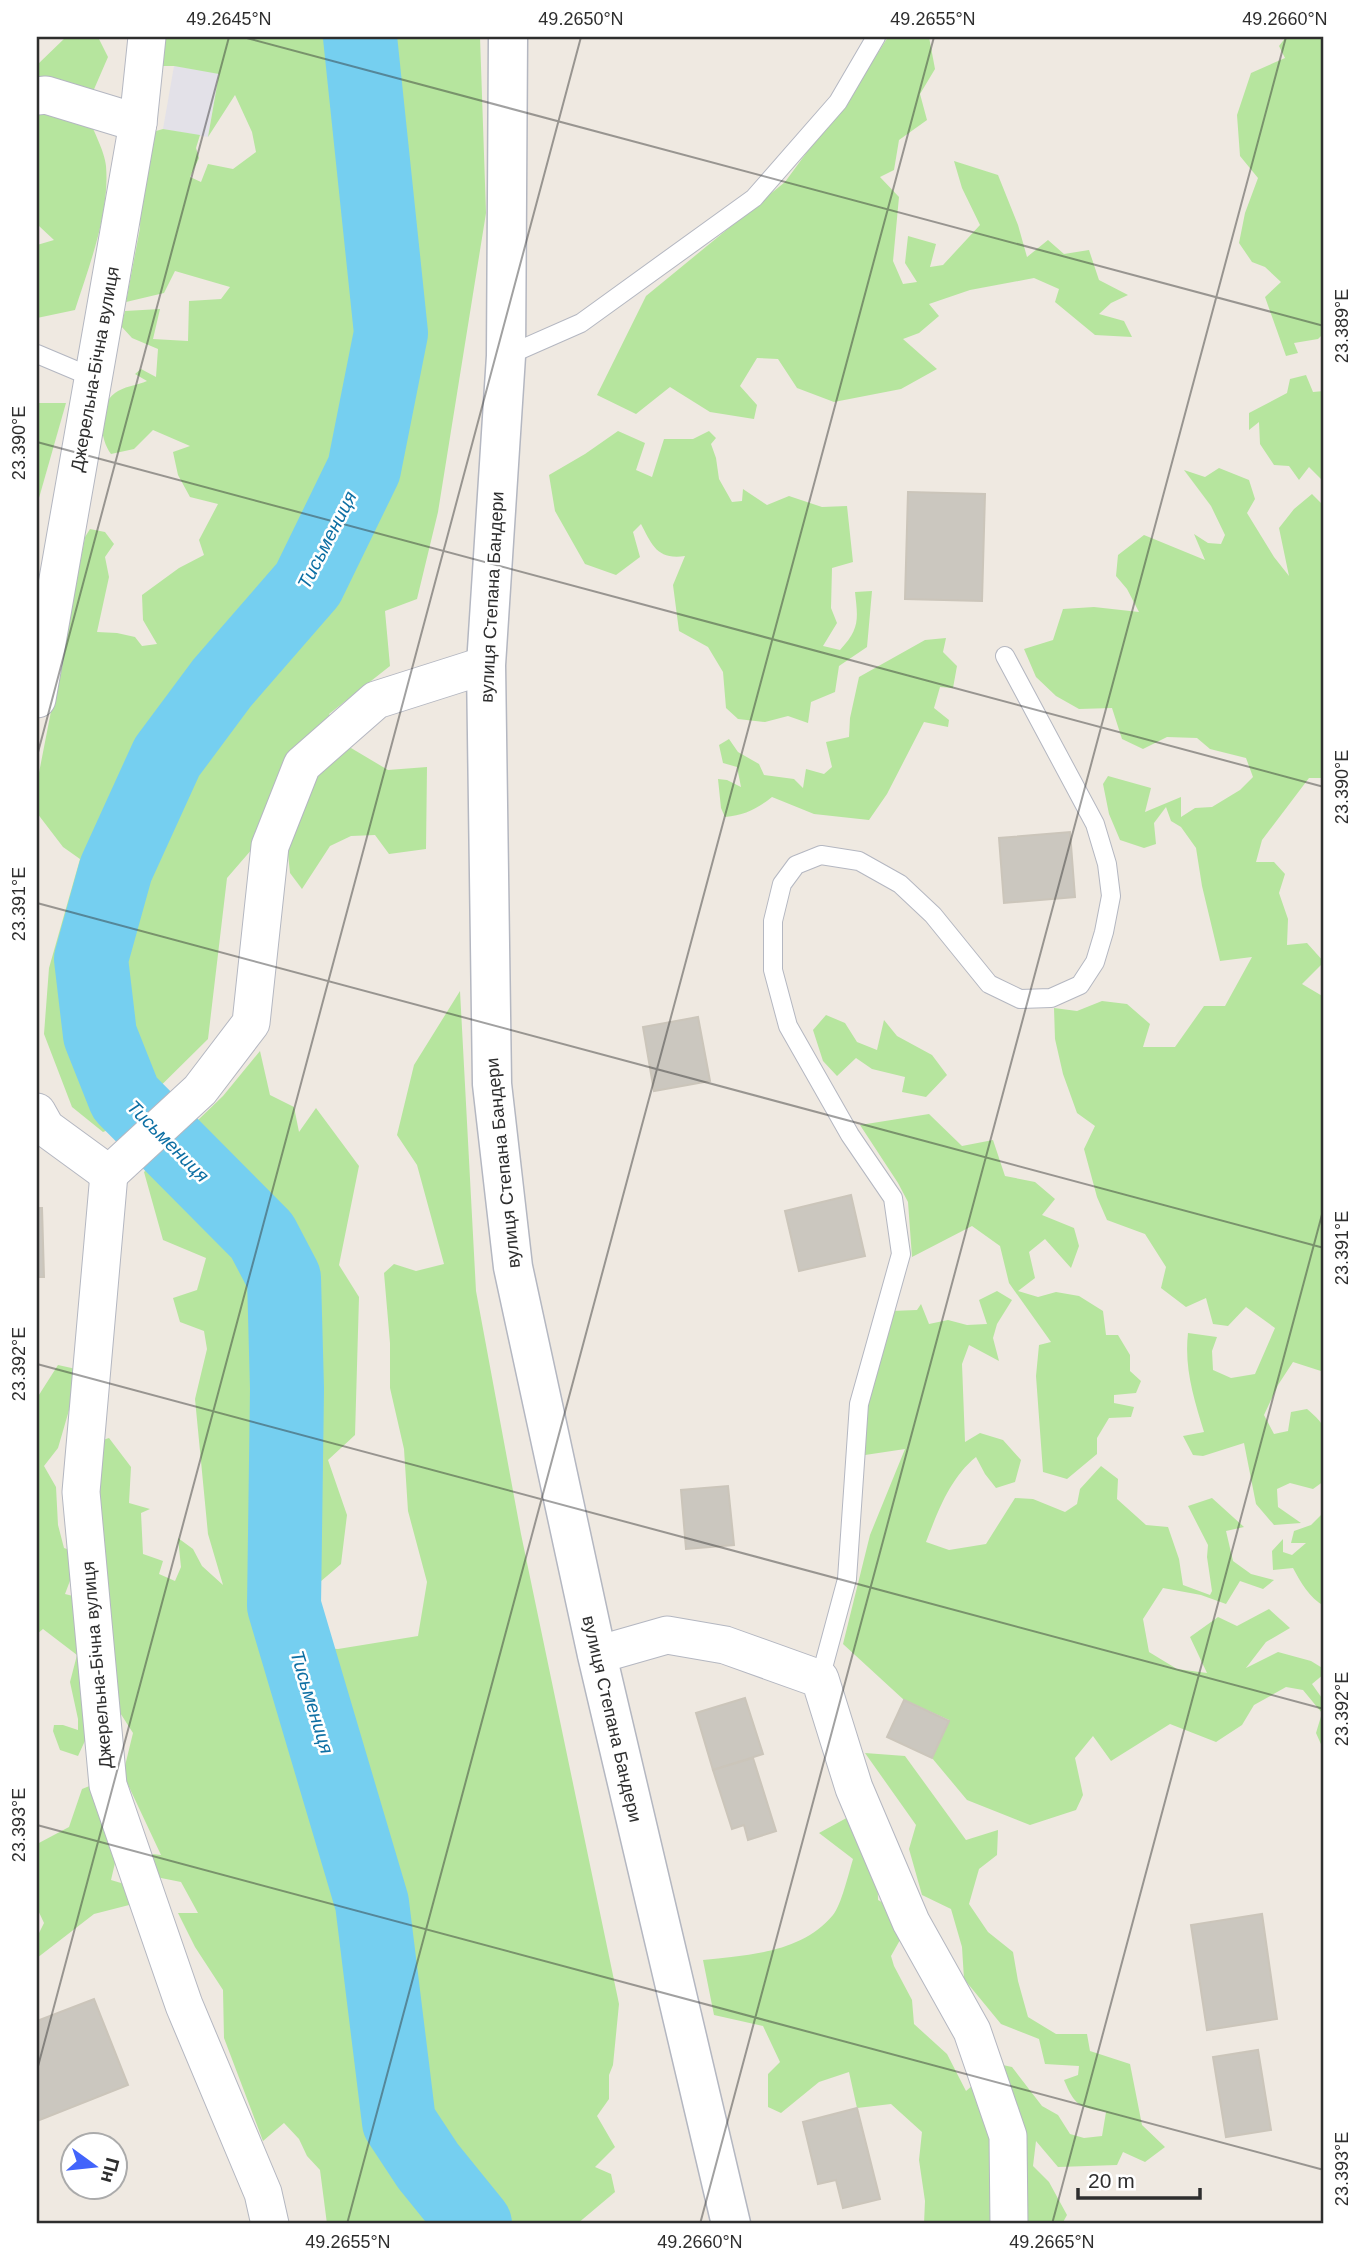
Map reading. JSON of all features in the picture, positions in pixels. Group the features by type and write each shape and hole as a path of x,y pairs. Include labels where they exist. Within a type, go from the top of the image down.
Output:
{"main road":[{"name":"вулиця Степана Бандери","path":"508,37 506,356 486,665 493,1097 513,1267 597,1655 731,2224"}],"street":[{"name":"Джерельна-Бічна вулиця","path":"37,699 138,123 147,37"},
{"path":"37,96 46,95 138,123"},
{"path":"37,1112 46,1128 109,1174 200,1090 251,1023 270,846 302,765 376,700 486,665"},
{"name":"Джерельна-Бічна вулиця","path":"109,1174 81,1492 108,1785 184,2006 263,2193 270,2224"},
{"path":"597,1655 667,1635 725,1645 820,1679 854,1788 911,1922 972,2031 1008,2136 1009,2224"}],"lane":[{"path":"506,356 581,323 754,198 838,102 876,37"},
{"path":"37,354 94,378"},
{"path":"820,1679 847,1579 859,1404 901,1254 893,1198 850,1135 788,1026 773,970 773,922 782,884 796,865 821,855 859,861 900,884 933,915 989,984 1020,999 1051,998 1080,985 1095,962 1104,932 1111,896 1107,864 1095,824 1005,656"}],"shaded area":[{"path":"174,66 219,73 208,137 163,129"}],"green space":[{"path":"66,37 98,37 108,57 85,110 105,160 105,202 97,239 75,310 37,318 37,245 54,240 37,226 37,65"},
{"path":"156,37 480,37 486,213 438,512 417,599 385,611 390,666 329,714 351,748 388,770 427,767 426,849 389,854 375,835 351,836 330,846 302,889 290,873 288,854 259,841 227,878 208,1039 121,1125 103,1132 72,1107 44,1034 49,968 80,859 63,847 37,813 37,783 85,537 90,529 105,532 114,544 105,557 109,577 97,632 135,637 142,646 157,644 143,620 142,595 179,568 204,555 199,540 218,504 190,497 178,475 173,452 190,446 153,430 134,449 111,454 102,431 105,406 115,393 147,381 135,374 141,369 156,377 158,349 132,338 121,326 125,311 160,309 153,339 188,341 189,301 221,299 230,287 175,271 164,293 126,302 140,228 142,135 163,129 200,135 196,148 199,158 190,177 201,182 208,164 233,169 256,152 252,132 235,95 208,137 219,74 174,66 152,66"},
{"path":"888,37 929,37 935,69 920,94 927,120 899,140 894,170 880,177 899,197 893,261 903,284 917,282 905,263 908,236 936,244 930,267 943,265 980,225 962,188 954,161 998,175 1018,225 1027,257 1048,240 1064,254 1089,250 1099,280 1128,295 1111,303 1099,314 1124,321 1132,337 1095,335 1055,302 1059,289 1034,278 970,290 929,304 939,316 919,333 903,339 937,369 901,389 834,402 797,388 778,359 757,358 740,386 757,405 754,419 710,412 670,387 636,414 597,395 646,296 785,182"},
{"path":"1286,37 1324,37 1324,333 1318,339 1294,343 1298,353 1286,356 1265,297 1281,282 1265,267 1252,262 1239,243 1245,213 1258,178 1240,156 1237,115 1251,73 1285,58 1279,46"},
{"path":"1306,375 1313,392 1324,391 1324,482 1309,467 1299,480 1289,466 1274,465 1260,444 1259,422 1249,430 1249,413 1287,393 1290,379"},
{"path":"37,403 66,403 37,505"},
{"path":"618,431 645,443 636,470 652,477 664,439 693,439 709,431 716,438 711,444 719,479 732,502 742,501 743,489 767,505 789,496 822,507 847,506 853,562 832,568 831,608 837,623 823,646 840,650 851,636 856,623 855,592 872,591 867,647 839,666 835,692 811,702 808,723 788,716 765,722 738,719 726,708 723,672 708,647 679,631 673,585 685,556 668,556 662,553 652,544 641,524 633,532 640,557 616,575 585,564 555,511 549,475"},
{"path":"1219,468 1249,480 1255,499 1247,513 1289,576 1279,528 1294,509 1312,494 1324,506 1324,778 1309,778 1262,840 1256,862 1274,862 1285,874 1279,893 1288,919 1287,945 1307,943 1324,962 1302,984 1324,997 1324,1372 1293,1362 1278,1385 1264,1415 1274,1434 1288,1431 1291,1412 1307,1409 1319,1420 1324,1432 1324,1481 1313,1489 1290,1483 1277,1489 1278,1507 1301,1523 1274,1525 1256,1504 1244,1443 1203,1456 1193,1455 1183,1436 1204,1432 1189,1371 1188,1333 1217,1337 1212,1351 1213,1370 1231,1378 1255,1374 1275,1328 1246,1307 1228,1326 1213,1324 1206,1298 1186,1307 1161,1288 1166,1267 1145,1234 1107,1220 1097,1197 1084,1149 1095,1126 1077,1113 1063,1074 1055,1039 1054,1008 1077,1011 1102,1001 1127,1004 1150,1024 1143,1047 1175,1047 1204,1006 1225,1006 1252,957 1220,961 1196,848 1181,827 1171,821 1166,807 1154,823 1156,844 1144,848 1120,840 1109,814 1103,784 1108,776 1151,788 1145,812 1181,797 1181,817 1195,808 1212,807 1240,790 1253,777 1246,758 1210,749 1197,738 1167,737 1143,749 1122,739 1112,708 1079,709 1056,696 1036,677 1024,649 1053,640 1063,609 1094,607 1139,612 1127,589 1116,576 1118,555 1144,535 1205,560 1194,534 1208,543 1221,544 1225,535 1211,506 1184,470 1205,477"},
{"path":"946,638 943,652 957,666 953,688 940,687 934,708 949,720 948,727 924,722 887,794 869,820 814,814 772,797 750,811 725,817 721,808 718,779 741,787 737,767 723,763 719,745 729,739 738,752 759,764 764,775 794,779 803,788 806,769 824,774 832,767 826,742 849,737 850,718 859,677 925,640"},
{"path":"460,991 476,1291 521,1534 619,2004 613,2065 609,2075 609,2099 597,2116 615,2147 595,2167 611,2174 615,2192 577,2224 327,2224 320,2170 307,2156 299,2139 284,2123 263,2141 224,2038 223,1990 195,1947 178,1913 198,1913 181,1882 151,1876 143,1853 161,1855 123,1774 133,1733 108,1694 93,1443 109,1438 131,1467 129,1503 150,1509 141,1513 143,1554 163,1561 159,1574 175,1581 181,1567 178,1538 193,1549 202,1566 223,1585 208,1534 195,1399 207,1349 204,1331 180,1322 173,1298 197,1290 206,1258 163,1240 144,1172 223,1096 260,1051 270,1095 294,1107 299,1132 316,1108 359,1166 339,1265 359,1297 355,1435 328,1460 347,1515 341,1564 299,1600 308,1647 338,1649 418,1636 427,1582 408,1511 404,1449 390,1388 390,1343 384,1273 394,1264 416,1271 444,1264 417,1165 397,1135 414,1065"},
{"path":"826,1015 845,1023 857,1042 877,1050 884,1020 897,1036 932,1055 947,1075 926,1097 902,1092 905,1077 872,1069 856,1058 837,1076 823,1061 813,1030"},
{"path":"929,1114 962,1146 993,1140 1005,1176 1035,1182 1055,1199 1042,1215 1074,1228 1079,1246 1071,1268 1045,1239 1029,1252 1035,1278 1018,1291 1038,1297 1056,1292 1079,1296 1103,1311 1106,1335 1118,1335 1130,1355 1130,1371 1141,1381 1136,1393 1114,1395 1114,1403 1134,1407 1131,1417 1109,1418 1097,1438 1097,1454 1067,1479 1043,1472 1036,1376 1039,1345 1051,1342 1009,1283 1000,1246 972,1226 912,1257 908,1202 860,1125"},
{"path":"997,1291 1012,1300 997,1324 993,1338 999,1361 969,1345 962,1364 965,1442 980,1433 1003,1440 1021,1460 1015,1482 996,1488 976,1457 952,1485 926,1542 949,1550 986,1544 1015,1498 1033,1499 1065,1512 1077,1504 1080,1489 1101,1466 1118,1479 1117,1499 1146,1525 1168,1527 1179,1559 1183,1585 1210,1595 1212,1591 1208,1545 1188,1506 1212,1498 1244,1527 1226,1531 1233,1561 1251,1574 1274,1580 1263,1589 1240,1581 1226,1604 1201,1595 1163,1588 1143,1619 1149,1652 1177,1669 1207,1673 1190,1637 1218,1617 1237,1626 1269,1609 1290,1628 1266,1642 1246,1668 1278,1652 1311,1661 1324,1669 1324,1674 1312,1684 1324,1701 1324,1751 1316,1733 1322,1713 1303,1690 1286,1687 1254,1705 1242,1725 1216,1742 1170,1724 1111,1761 1093,1736 1075,1758 1083,1795 1076,1810 1030,1825 967,1800 932,1758 949,1720 904,1700 843,1644 870,1535 905,1449 865,1455 866,1405 891,1311 917,1310 921,1304 929,1324 948,1320 967,1325 987,1324 979,1300"},
{"path":"58,1365 76,1369 74,1393 58,1448 44,1466 56,1487 58,1525 64,1548 76,1552 65,1594 73,1596 89,1732 78,1756 60,1750 53,1731 54,1725 78,1730 70,1682 77,1655 43,1629 37,1634 37,1398"},
{"path":"1324,1512 1324,1606 1310,1594 1293,1568 1273,1570 1272,1551 1283,1539 1283,1552 1292,1555 1306,1543 1291,1543 1294,1531 1311,1525"},
{"path":"865,1753 905,1756 966,1840 998,1830 997,1855 979,1869 969,1904 988,1932 1013,1952 1028,2017 1056,2034 1087,2034 1090,2051 1130,2064 1142,2125 1165,2147 1145,2162 1123,2152 1117,2165 1058,2167 1036,2141 1033,2166 1049,2182 1067,2215 1062,2224 924,2224 925,2201 919,2160 922,2132 891,2104 857,2108 849,2072 819,2082 781,2113 768,2107 768,2074 780,2062 763,2026 714,2015 703,1960 756,1954 790,1945 820,1928 836,1911 853,1859 819,1833 852,1815 877,1860 878,1900 898,1911 904,1933 891,1956 912,2000 914,2024 947,2054 966,2091 998,2064 1012,2067 1042,2106 1058,2115 1070,2134 1084,2138 1102,2136 1106,2112 1079,2104 1064,2080 1078,2075 1079,2066 1045,2064 1039,2039 1001,2024 964,1979 962,1947 951,1909 922,1895 909,1849 916,1825"},
{"path":"97,1783 118,1850 111,1880 131,1886 133,1904 94,1914 37,1958 37,1937 44,1923 37,1908 37,1844 69,1827 82,1789"}],"building":[{"path":"908,492 985,494 982,601 905,599"},
{"path":"1070,832 1075,897 1004,903 999,838"},
{"path":"698,1017 710,1081 654,1091 643,1027"},
{"path":"851,1195 865,1256 799,1271 785,1211"},
{"path":"37,1208 42,1208 44,1277 37,1277"},
{"path":"728,1486 734,1545 686,1549 681,1490"},
{"path":"745,1698 763,1754 713,1770 696,1713"},
{"path":"904,1700 949,1721 932,1758 887,1737"},
{"path":"753,1758 776,1831 748,1840 744,1825 732,1829 713,1770"},
{"path":"1262,1914 1277,2019 1207,2030 1191,1925"},
{"path":"94,1999 128,2085 37,2121 37,2021"},
{"path":"1258,2050 1271,2130 1226,2137 1213,2057"},
{"path":"857,2108 880,2199 843,2208 836,2180 818,2184 803,2122"}],"waterway":[{"name":"Тисьмениця","path":"360,37 391,333 364,469 308,584 222,683 167,757 116,869 91,959 100,1035 125,1098 262,1236 284,1278 287,1389 284,1606 372,1903 399,2122 428,2166 475,2224"}]}
